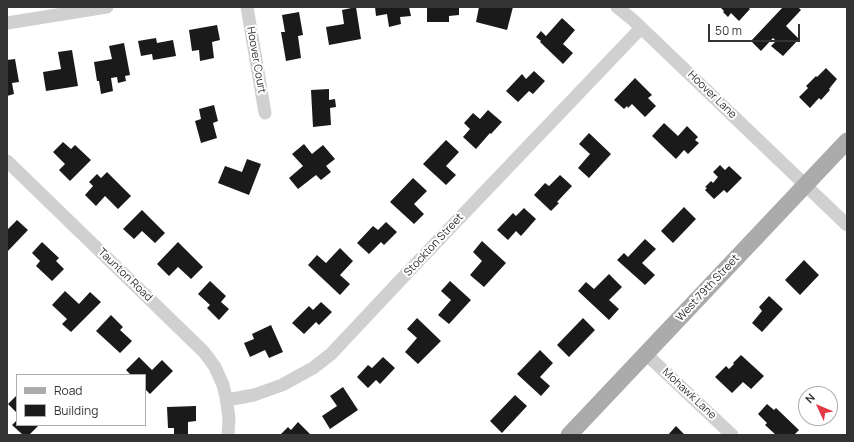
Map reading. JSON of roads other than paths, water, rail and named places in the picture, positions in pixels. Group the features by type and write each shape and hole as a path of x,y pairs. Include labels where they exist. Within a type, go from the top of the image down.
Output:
{"main road":[{"name":"West 79th Street","path":"569,435 847,141"}],"street":[{"path":"7,22 107,7"},
{"name":"Hoover Court","path":"247,7 265,113"},
{"name":"Hoover Lane","path":"617,7 641,28 847,225"},
{"name":"Stockton Street","path":"227,400 254,395 282,385 313,368 331,354 641,28"},
{"name":"Taunton Road","path":"7,160 200,347 215,367 222,382 227,400"},
{"name":"Mohawk Lane","path":"646,354 732,435"},
{"path":"227,400 228,435"}]}
